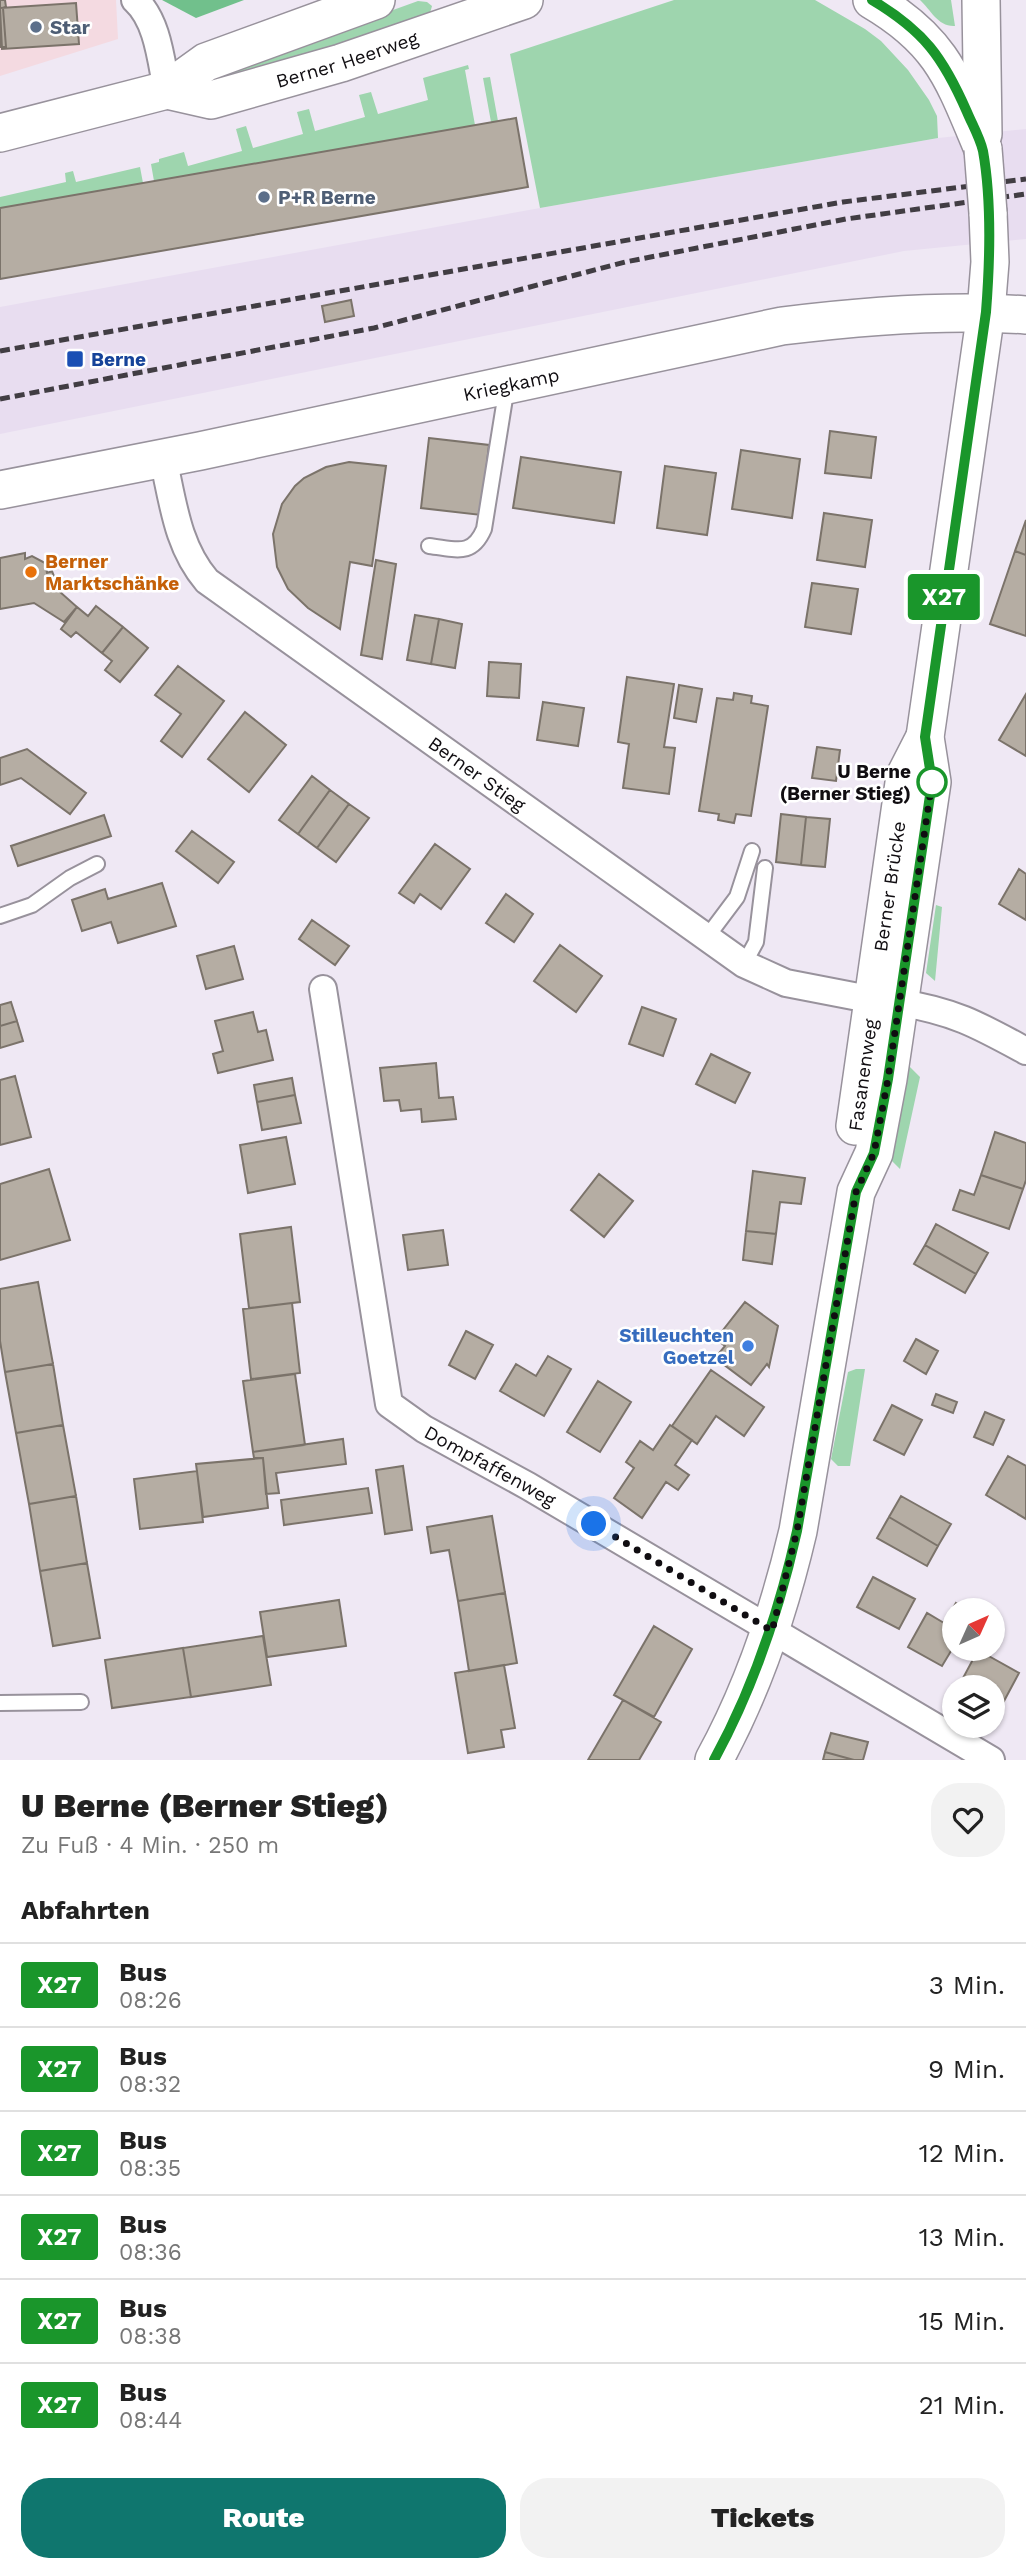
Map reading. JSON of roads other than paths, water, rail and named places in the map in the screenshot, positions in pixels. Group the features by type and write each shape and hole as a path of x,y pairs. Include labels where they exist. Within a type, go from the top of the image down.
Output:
{"main road":[{"name":"Berner Heerweg","path":"0,133 167,90 206,62 376,0"},
{"name":"Berner Heerweg","path":"167,90 211,100 341,63 524,0"},
{"name":"Berner Brücke","path":"872,0 905,22 935,51 952,76 983,149"},
{"name":"Berner Brücke","path":"887,1002 932,782 925,737 986,312 990,262 983,149 981,0"},
{"name":"Kriegkamp","path":"0,490 163,458 782,326 833,319 986,312 1026,315"},
{"name":"Berner Brücke","path":"887,1002 879,955 905,776 925,737"},
{"name":"Fasanenweg","path":"714,1760 753,1681 772,1631 797,1531 856,1192 874,1153 887,1002"}],"street":[{"path":"135,0 149,20 167,90"},
{"name":"Berner Stieg","path":"163,458 180,536 190,557 207,581 744,964 786,983 939,1010 971,1020 1026,1051"},
{"name":"Dompfaffenweg","path":"323,989 389,1404 424,1429 528,1486 992,1760"}],"lane":[{"path":"429,546 467,550 478,543 484,529 508,385"},
{"path":"707,937 737,897 752,851"},
{"path":"0,916 32,905 70,878 97,864"},
{"path":"744,964 756,942 765,868"},
{"path":"0,1703 81,1702"}],"railway":[{"path":"0,351 843,202 1026,179"},
{"path":"0,399 374,328 625,262 846,219 1026,194"}],"place":[{"name":"Star","path":"36,27"},
{"name":"P+R Berne","path":"264,197"},
{"name":"Berne","path":"75,359"},
{"name":"Berner Marktschänke","path":"31,572"},
{"name":"U Berne (Berner Stieg)","path":"932,782"},
{"name":"Stilleuchten Goetzel","path":"748,1346"}]}
